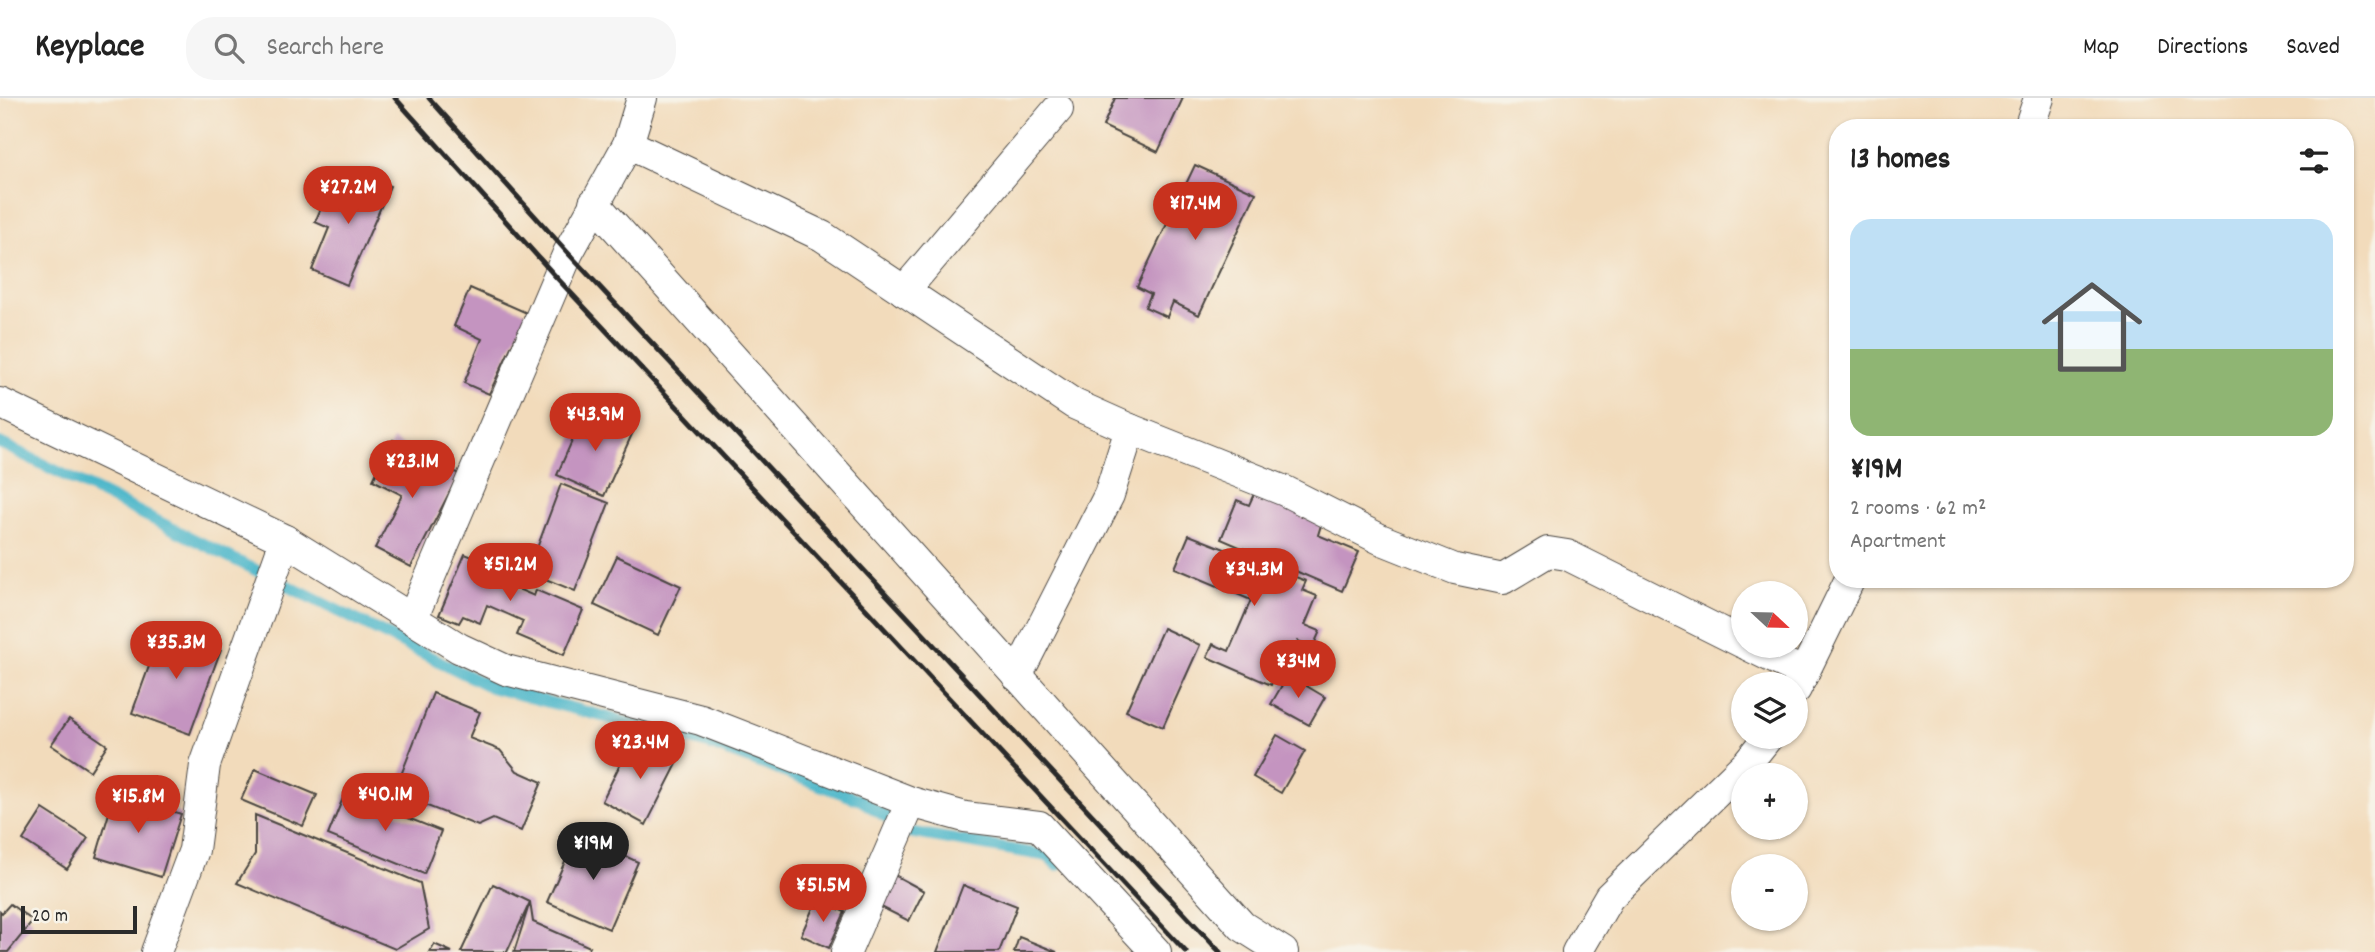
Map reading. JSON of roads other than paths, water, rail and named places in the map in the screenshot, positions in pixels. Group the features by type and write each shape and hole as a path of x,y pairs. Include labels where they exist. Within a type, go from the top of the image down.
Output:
{"street":[{"path":"413,617 568,253 628,144 642,98"},
{"path":"2032,119 2039,98"},
{"path":"904,291 1058,109"},
{"path":"628,144 822,236 1074,404 1285,491 1380,539 1455,569 1503,579 1548,552 1567,555 1731,637"},
{"path":"594,203 1242,926 1283,952"},
{"path":"0,404 285,540 459,648 506,670 701,720 911,802 964,817 1039,826 1156,952"},
{"path":"1017,676 1109,495 1130,429"},
{"path":"156,952 194,850 205,765 285,540"},
{"path":"1804,672 1846,588"},
{"path":"1766,658 1787,672"},
{"path":"1577,952 1609,897 1758,749"},
{"path":"846,952 911,802"}],"waterway":[{"path":"0,443 491,687 709,744 861,800 909,832 1048,856 1057,865"}],"railway":[{"path":"395,98 557,278 1186,952"},
{"path":"429,98 568,253 1220,952"}]}
